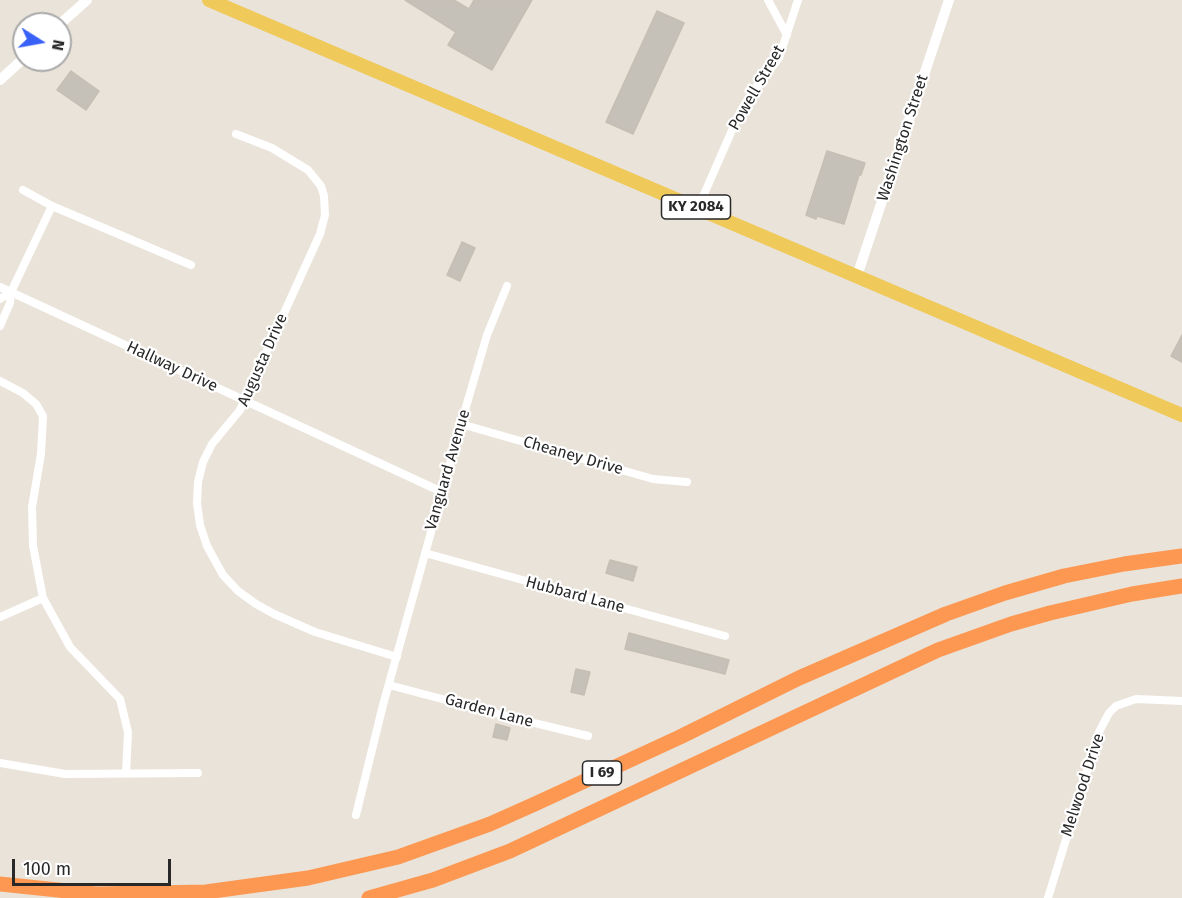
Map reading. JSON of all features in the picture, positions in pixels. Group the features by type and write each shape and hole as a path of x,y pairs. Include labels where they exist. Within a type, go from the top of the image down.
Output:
{"highway":[{"name":"I 69","path":"0,884 96,894 206,892 308,878 398,856 490,824 680,737 799,678 946,614 1005,593 1064,576 1124,564 1182,556"},
{"name":"I 69","path":"369,898 433,880 510,851 938,650 1050,613 1132,594 1182,586"}],"main road":[{"name":"KY 2084","path":"209,0 1182,415"}],"street":[{"path":"72,13 87,0"},
{"path":"768,0 787,36"},
{"name":"Powell Street","path":"698,208 740,112 779,58 798,0"},
{"name":"Washington Street","path":"857,276 949,0"},
{"path":"0,80 12,69"},
{"name":"Augusta Drive","path":"236,134 272,148 308,170 321,186 326,206 320,234 245,401 235,418 207,452 198,482 197,503 200,525 217,566 238,591 274,614 315,632 397,657"},
{"path":"23,190 52,206 191,265"},
{"path":"0,326 10,303 10,292 52,206"},
{"name":"Vanguard Avenue","path":"389,685 487,335 507,286"},
{"name":"Hallway Drive","path":"0,287 442,492"},
{"path":"0,299 10,292"},
{"path":"0,381 23,393 36,404 43,416 41,454 32,507 33,546 43,598 70,647 120,699 128,732 126,774"},
{"name":"Cheaney Drive","path":"461,424 654,480 687,482"},
{"name":"Hubbard Lane","path":"425,553 724,636"},
{"path":"0,617 43,598"},
{"path":"356,815 389,685"},
{"name":"Garden Lane","path":"389,685 588,736"},
{"name":"Melwood Drive","path":"1047,898 1096,741 1109,713 1116,706 1136,699 1182,701"},
{"path":"0,763 65,774 198,773"}],"building":[{"path":"405,0 454,0 469,9 474,0 532,0 492,70 448,45 456,32"},
{"path":"657,11 684,23 633,134 606,122"},
{"path":"72,72 99,91 86,110 57,90"},
{"path":"827,151 865,163 844,224 806,215"},
{"path":"462,242 475,248 460,281 447,275"},
{"path":"1182,335 1182,362 1171,356"},
{"path":"610,560 637,567 633,581 606,573"},
{"path":"629,633 729,660 725,674 625,649"},
{"path":"576,669 590,672 584,695 571,692"},
{"path":"496,724 510,728 507,740 493,737"}]}
